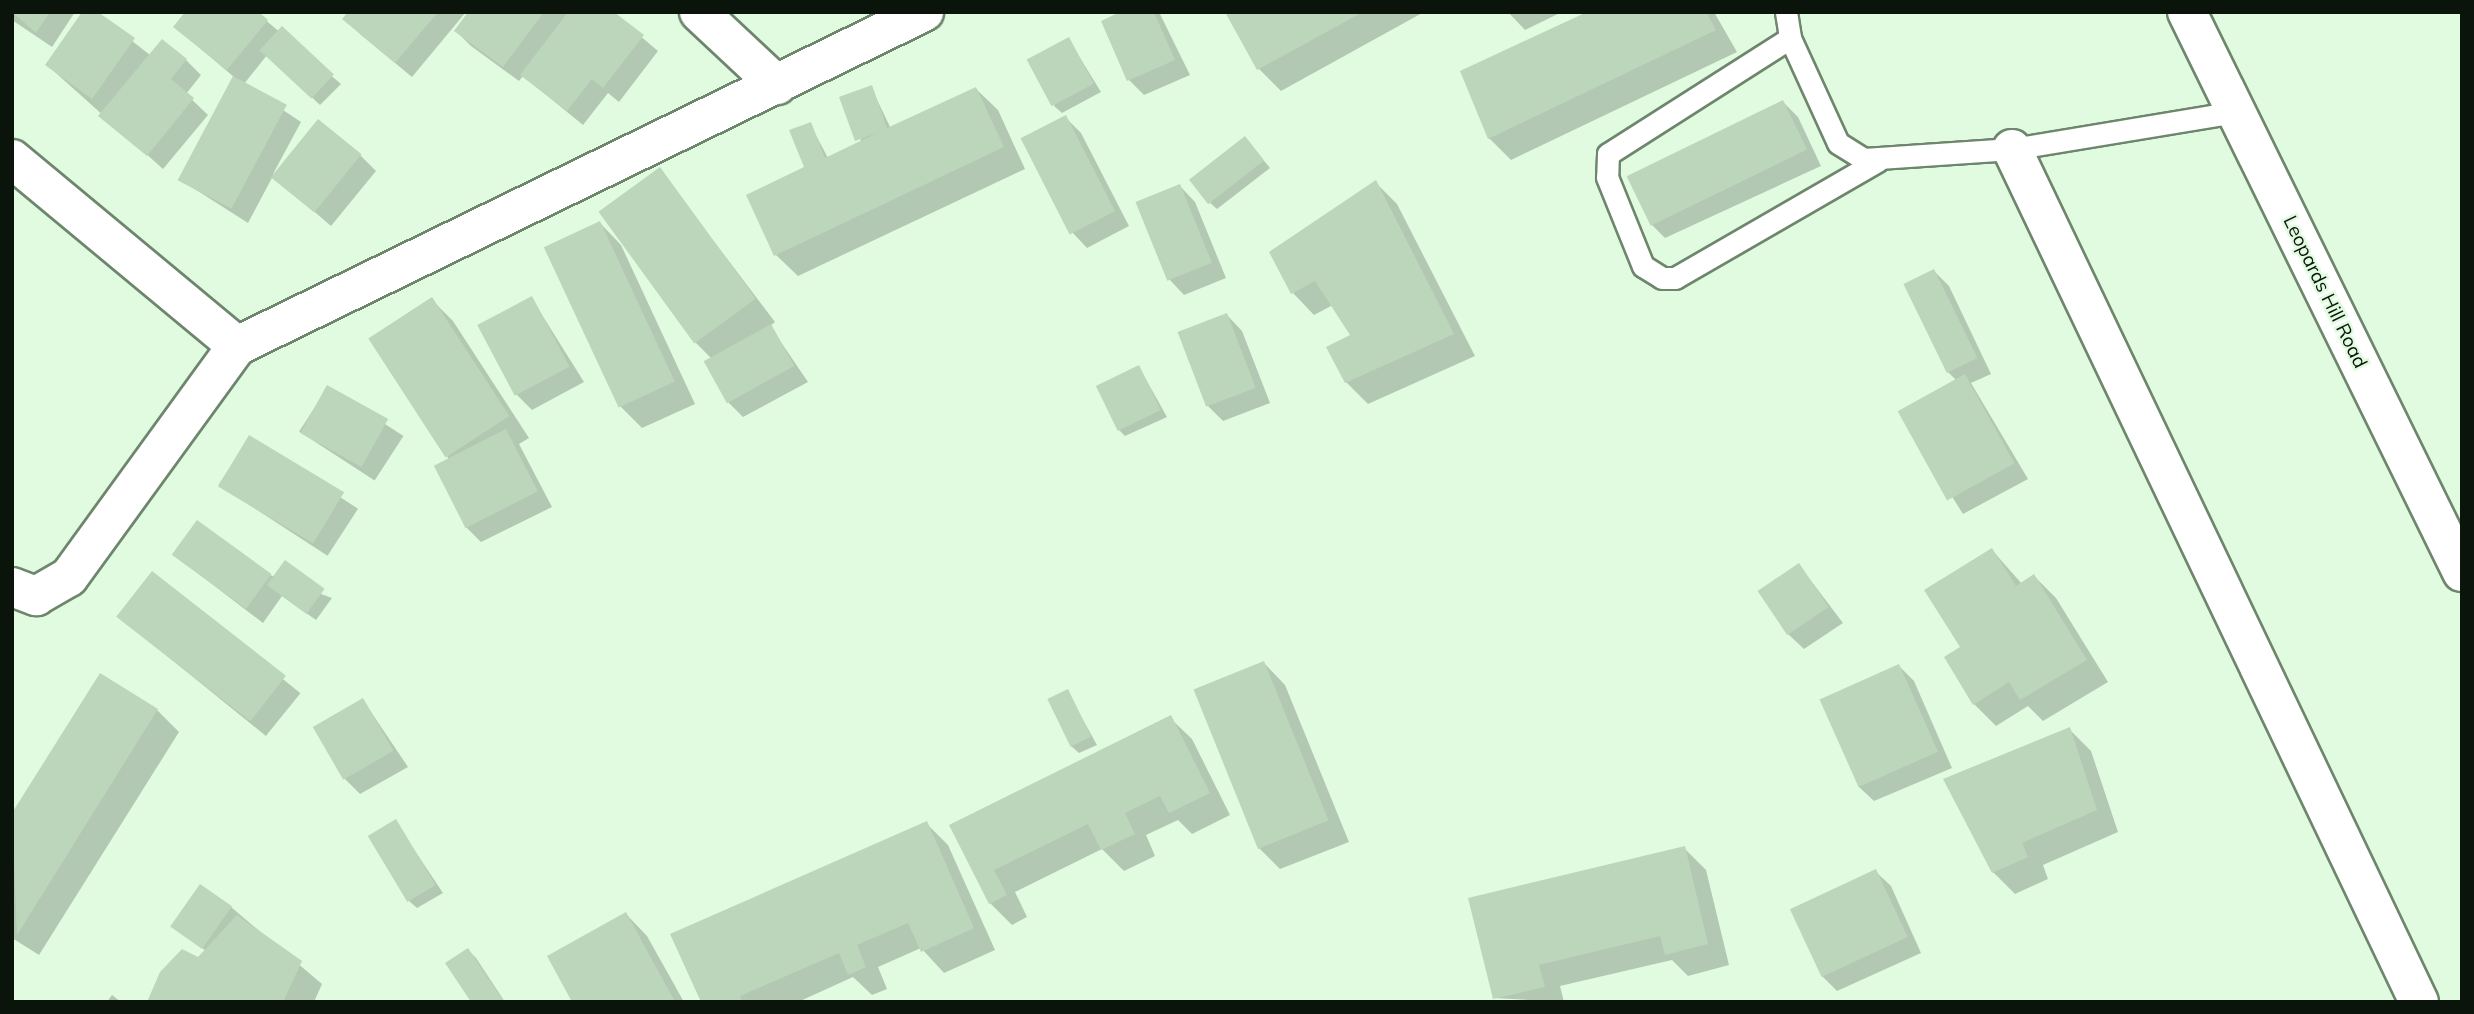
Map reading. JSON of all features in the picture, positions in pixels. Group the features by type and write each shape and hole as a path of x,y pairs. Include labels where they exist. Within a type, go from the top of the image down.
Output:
{"street":[{"path":"699,12 778,85"},
{"path":"12,587 36,596 69,577 237,346 925,12"},
{"name":"Leopards Hill Road","path":"2188,12 2462,572"},
{"path":"2012,149 2419,1002"},
{"path":"12,159 237,346"}],"lane":[{"path":"1786,12 1790,38 1838,143 1878,162"},
{"path":"1790,38 1608,154 1605,170 1643,266 1662,278 1675,278 1878,162 2012,149 2236,112"}],"building":[{"path":"12,12 50,12 36,33"},
{"path":"82,12 98,12 135,38 92,99 45,65"},
{"path":"185,12 259,12 268,20 227,70 173,27"},
{"path":"348,12 438,12 395,63 342,19"},
{"path":"468,12 544,12 503,67 454,31"},
{"path":"568,12 614,12 644,35 603,88 592,79 567,111 520,75"},
{"path":"1120,12 1154,12 1175,60 1127,81 1101,21"},
{"path":"1225,12 1363,12 1257,70"},
{"path":"1587,12 1706,12 1716,30 1488,139 1460,71"},
{"path":"282,26 334,74 311,99 259,50"},
{"path":"1069,37 1094,84 1052,106 1027,60"},
{"path":"162,39 187,59 171,79 194,98 147,156 98,116"},
{"path":"233,76 287,105 231,209 178,180"},
{"path":"872,85 887,128 976,87 1004,147 774,256 746,195 804,167 789,130 811,122 825,158 877,133 855,141 839,97"},
{"path":"1783,100 1807,149 1651,226 1627,176"},
{"path":"1066,115 1115,211 1070,234 1021,138"},
{"path":"318,119 362,154 314,213 271,177"},
{"path":"1245,136 1264,160 1208,204 1189,180"},
{"path":"660,167 756,299 694,344 599,212"},
{"path":"1376,180 1454,334 1345,383 1326,347 1350,335 1315,281 1291,294 1269,252"},
{"path":"1180,184 1212,263 1167,281 1135,202"},
{"path":"600,221 675,381 619,408 544,247"},
{"path":"1934,269 1977,358 1947,373 1903,284"},
{"path":"532,296 570,367 515,396 477,325"},
{"path":"432,297 509,416 446,457 368,338"},
{"path":"1227,313 1256,388 1206,407 1178,332"},
{"path":"771,324 794,366 727,403 704,361"},
{"path":"1139,365 1161,410 1118,431 1096,386"},
{"path":"1965,374 2014,463 1947,501 1898,411"},
{"path":"327,385 388,419 362,467 300,433"},
{"path":"506,429 538,491 466,528 434,466"},
{"path":"249,435 344,492 313,544 218,486"},
{"path":"197,520 271,574 246,609 172,555"},
{"path":"1992,548 2016,586 2034,574 2087,660 2020,700 2009,682 1973,705 1944,657 1960,647 1924,590"},
{"path":"285,560 325,589 306,614 267,585"},
{"path":"1799,563 1829,607 1787,635 1758,591"},
{"path":"152,571 286,676 250,721 116,617"},
{"path":"1264,661 1328,820 1258,849 1194,689"},
{"path":"1899,664 1938,752 1859,787 1820,699"},
{"path":"100,673 158,709 17,935 12,813"},
{"path":"1068,689 1091,737 1071,747 1047,699"},
{"path":"363,698 394,751 343,780 313,727"},
{"path":"1171,715 1210,793 1169,813 1160,796 1125,813 1135,834 1101,850 1088,824 994,870 1007,895 989,904 949,825"},
{"path":"2070,727 2097,810 2022,843 2028,857 1992,873 1943,779"},
{"path":"396,819 436,885 407,902 368,836"},
{"path":"927,821 974,928 921,952 908,923 857,945 866,967 848,975 839,953 740,996 742,1002 701,1002 670,934"},
{"path":"1685,846 1708,944 1665,955 1660,936 1539,965 1545,987 1493,999 1468,898"},
{"path":"1876,869 1908,937 1822,977 1790,909"},
{"path":"200,884 232,906 202,949 170,927"},
{"path":"626,912 675,1002 572,1002 547,956"},
{"path":"237,915 302,961 283,1002 147,1002 160,972 182,949 198,957"},
{"path":"468,948 504,1002 471,1002 445,963"}]}
